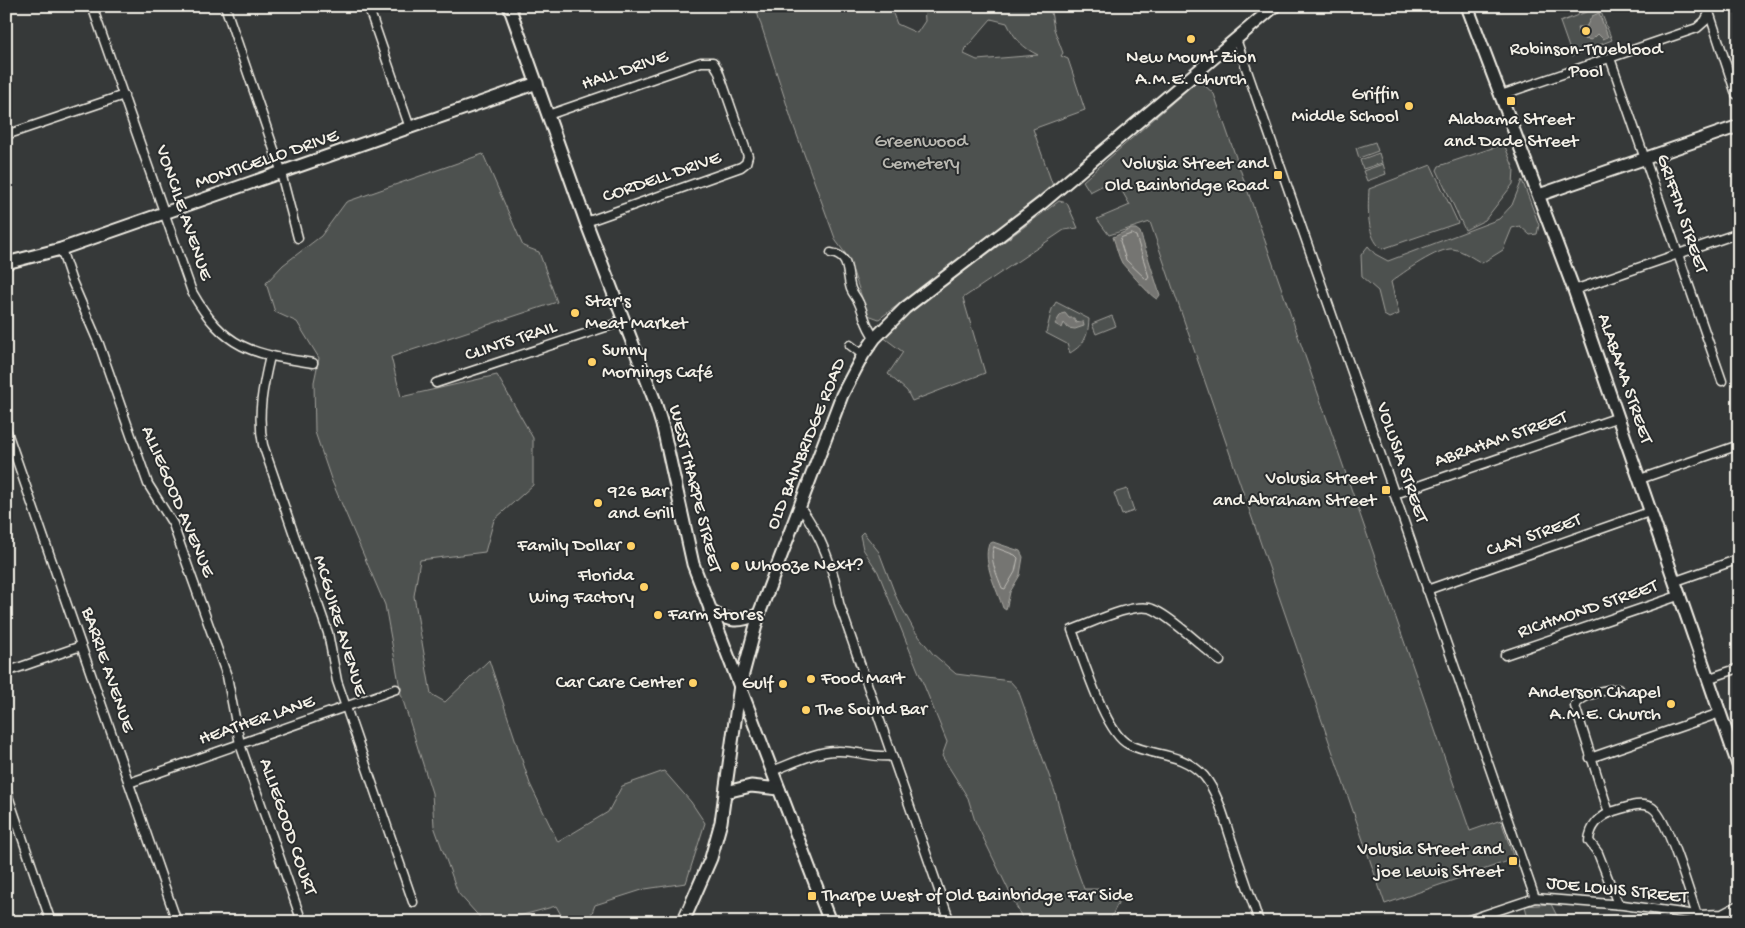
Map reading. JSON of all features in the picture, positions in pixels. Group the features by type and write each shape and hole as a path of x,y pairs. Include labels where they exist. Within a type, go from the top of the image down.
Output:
{"main road":[{"name":"WEST THARPE STREET","path":"509,6 586,222 663,428 686,537 710,611 830,922"},
{"name":"OLD BAINBRIDGE ROAD","path":"683,922 711,858 721,822 740,685 759,614 842,395 862,355 875,338 905,308 1042,203 1275,6"},
{"name":"ALABAMA STREET","path":"1467,6 1574,290 1710,678 1739,768"},
{"name":"MONTICELLO DRIVE","path":"6,262 61,248 537,84"},
{"path":"1539,195 1739,126"},
{"path":"710,611 726,620 738,622 759,614"},
{"path":"726,792 751,786 779,789"}],"street":[{"name":"VONCILE AVENUE","path":"92,6 192,292 203,312 214,325 236,343 270,356 313,364"},
{"path":"225,6 282,173 298,238"},
{"path":"368,6 410,128"},
{"path":"1501,95 1697,28 1705,21 1708,10"},
{"path":"1708,10 1736,94"},
{"name":"VOLUSIA STREET","path":"1236,39 1535,898"},
{"name":"GRIFFIN STREET","path":"1610,58 1722,381"},
{"name":"HALL DRIVE","path":"548,115 701,62 712,62 718,70 748,156 746,163"},
{"path":"6,135 124,95"},
{"name":"CORDELL DRIVE","path":"586,222 741,167 746,163"},
{"path":"1574,290 1739,233"},
{"name":"ALLIEGOOD AVENUE","path":"61,248 71,279 99,344 148,484 173,524 226,676 240,744"},
{"path":"831,252 841,257 848,266 850,287 859,303 864,323 875,338"},
{"name":"CLINTS TRAIL","path":"436,383 624,321"},
{"path":"850,345 862,355"},
{"name":"MCGUIRE AVENUE","path":"270,356 260,403 260,430 263,445 328,634 332,664 414,902"},
{"name":"ABRAHAM STREET","path":"1395,494 1619,417"},
{"name":"BARRIE AVENUE","path":"6,429 177,922"},
{"path":"1640,479 1739,445"},
{"path":"800,507 813,524 837,586 838,602 950,922"},
{"name":"CLAY STREET","path":"1428,590 1652,512"},
{"path":"1676,581 1739,559"},
{"name":"RICHMOND STREET","path":"1505,655 1680,595"},
{"path":"1220,661 1164,615 1150,608 1131,609 1072,630 1106,717 1116,735 1127,744 1162,753 1186,763 1209,783 1220,806 1259,922"},
{"path":"6,672 81,646"},
{"path":"1710,678 1739,668"},
{"name":"HEATHER LANE","path":"128,783 396,689"},
{"path":"1609,813 1574,710 1576,703 1610,689 1618,689"},
{"path":"1590,758 1720,712"},
{"name":"ALLIEGOOD COURT","path":"240,744 302,922"},
{"path":"772,771 837,750 877,758 892,756"},
{"path":"6,790 51,922"},
{"path":"1618,904 1598,853 1589,841 1589,832 1597,821 1609,813 1635,805 1646,805 1660,814 1697,915"},
{"name":"JOE LOUIS STREET","path":"1463,922 1535,898 1618,904 1697,915 1722,914 1739,905"}],"green space":[{"name":"Greenwood Cemetery","path":"755,6 890,6 897,24 917,33 925,21 924,6 1050,6 1054,29 1063,53 1061,56 1068,59 1085,110 1033,129 1053,186 1009,223 879,319 868,315 848,257 836,241 793,124","holes":["991,19 1007,23 1019,42 1038,55 977,60 964,54 966,48"]},
{"name":"Robinson-Trueblood Pool","path":"1599,7 1612,40 1572,56 1560,22"},
{"path":"1196,82 1201,82 1214,94 1470,831 1501,820 1514,859 1385,904 1150,222 1109,235 1097,219 1130,205 1115,179 1090,192 1083,181"},
{"path":"1375,142 1378,151 1359,158 1356,148"},
{"path":"1504,144 1514,169 1513,184 1485,220 1465,230 1437,170 1439,166"},
{"path":"1379,153 1382,163 1363,169 1360,160"},
{"path":"483,154 523,246 539,252 557,302 391,357 401,397 497,375 533,438 533,485 494,520 485,552 420,560 414,596 431,694 445,702 489,660 530,784 558,842 608,812 622,786 664,771 691,802 705,823 686,883 645,889 595,905 590,918 592,922 565,922 556,906 497,922 484,922 458,893 434,826 432,793 401,694 385,605 331,479 315,432 314,382 319,358 297,322 275,312 266,283 283,265 321,236 346,202"},
{"path":"1383,164 1386,174 1367,181 1363,171"},
{"path":"1431,165 1458,223 1382,249 1373,237 1369,222 1369,189"},
{"path":"1522,180 1539,225 1537,234 1530,235 1520,226 1512,228 1503,250 1482,263 1453,249 1447,249 1430,256 1391,282 1399,314 1389,318 1384,315 1378,291 1362,277 1361,255 1368,246 1375,254 1388,261 1499,219 1512,205"},
{"path":"1059,201 1067,203 1078,228 1064,230 963,298 985,373 912,401 907,391 888,374 903,352 883,337 893,325 908,313"},
{"path":"1056,302 1089,319 1085,339 1070,353 1067,344 1046,333 1052,309"},
{"path":"1112,316 1116,326 1096,334 1092,324"},
{"path":"1127,489 1134,511 1122,515 1114,493"},
{"path":"863,532 879,552 897,599 914,630 933,654 956,674 1010,681 1018,690 1055,792 1071,853 1084,889 1108,889 1116,893 1118,903 1109,922 1024,922 975,821 968,798 942,756 947,742 878,572 863,549 860,535"},
{"path":"1551,904 1560,922 1529,922 1525,906"}],"water":[{"path":"1599,13 1608,37 1603,39 1598,34 1592,40 1584,39 1578,33 1577,27 1586,27 1592,16"},
{"path":"1131,229 1136,229 1140,232 1160,295 1157,299 1134,277 1119,257 1113,237"},
{"path":"1065,313 1069,318 1074,318 1076,323 1083,321 1084,326 1075,329 1068,328 1064,323 1062,328 1055,324 1061,314"},
{"path":"993,542 1020,551 1023,557 1020,575 1010,592 1006,610 1003,608 991,576 987,559 989,544"}],"place":[{"name":"Robinson-Trueblood Pool","path":"1586,31"},
{"name":"New Mount Zion A.M.E. Church","path":"1191,39"},
{"name":"Alabama Street and Dade Street","path":"1511,101"},
{"name":"Griffin Middle School","path":"1409,106"},
{"name":"Volusia Street and Old Bainbridge Road","path":"1278,175"},
{"name":"Star's Meat Market","path":"575,313"},
{"name":"Sunny Mornings Café","path":"592,362"},
{"name":"Volusia Street and Abraham Street","path":"1386,490"},
{"name":"926 Bar and Grill","path":"598,503"},
{"name":"Family Dollar","path":"631,546"},
{"name":"Whooze Next?","path":"735,566"},
{"name":"Florida Wing Factory","path":"644,587"},
{"name":"Farm Stores","path":"658,615"},
{"name":"Food Mart","path":"811,679"},
{"name":"Car Care Center","path":"693,683"},
{"name":"Gulf","path":"783,684"},
{"name":"Anderson Chapel A.M.E. Church","path":"1671,704"},
{"name":"The Sound Bar","path":"806,710"},
{"name":"Volusia Street and joe Lewis Street","path":"1513,861"},
{"name":"Tharpe West of Old Bainbridge Far Side","path":"812,896"}]}
